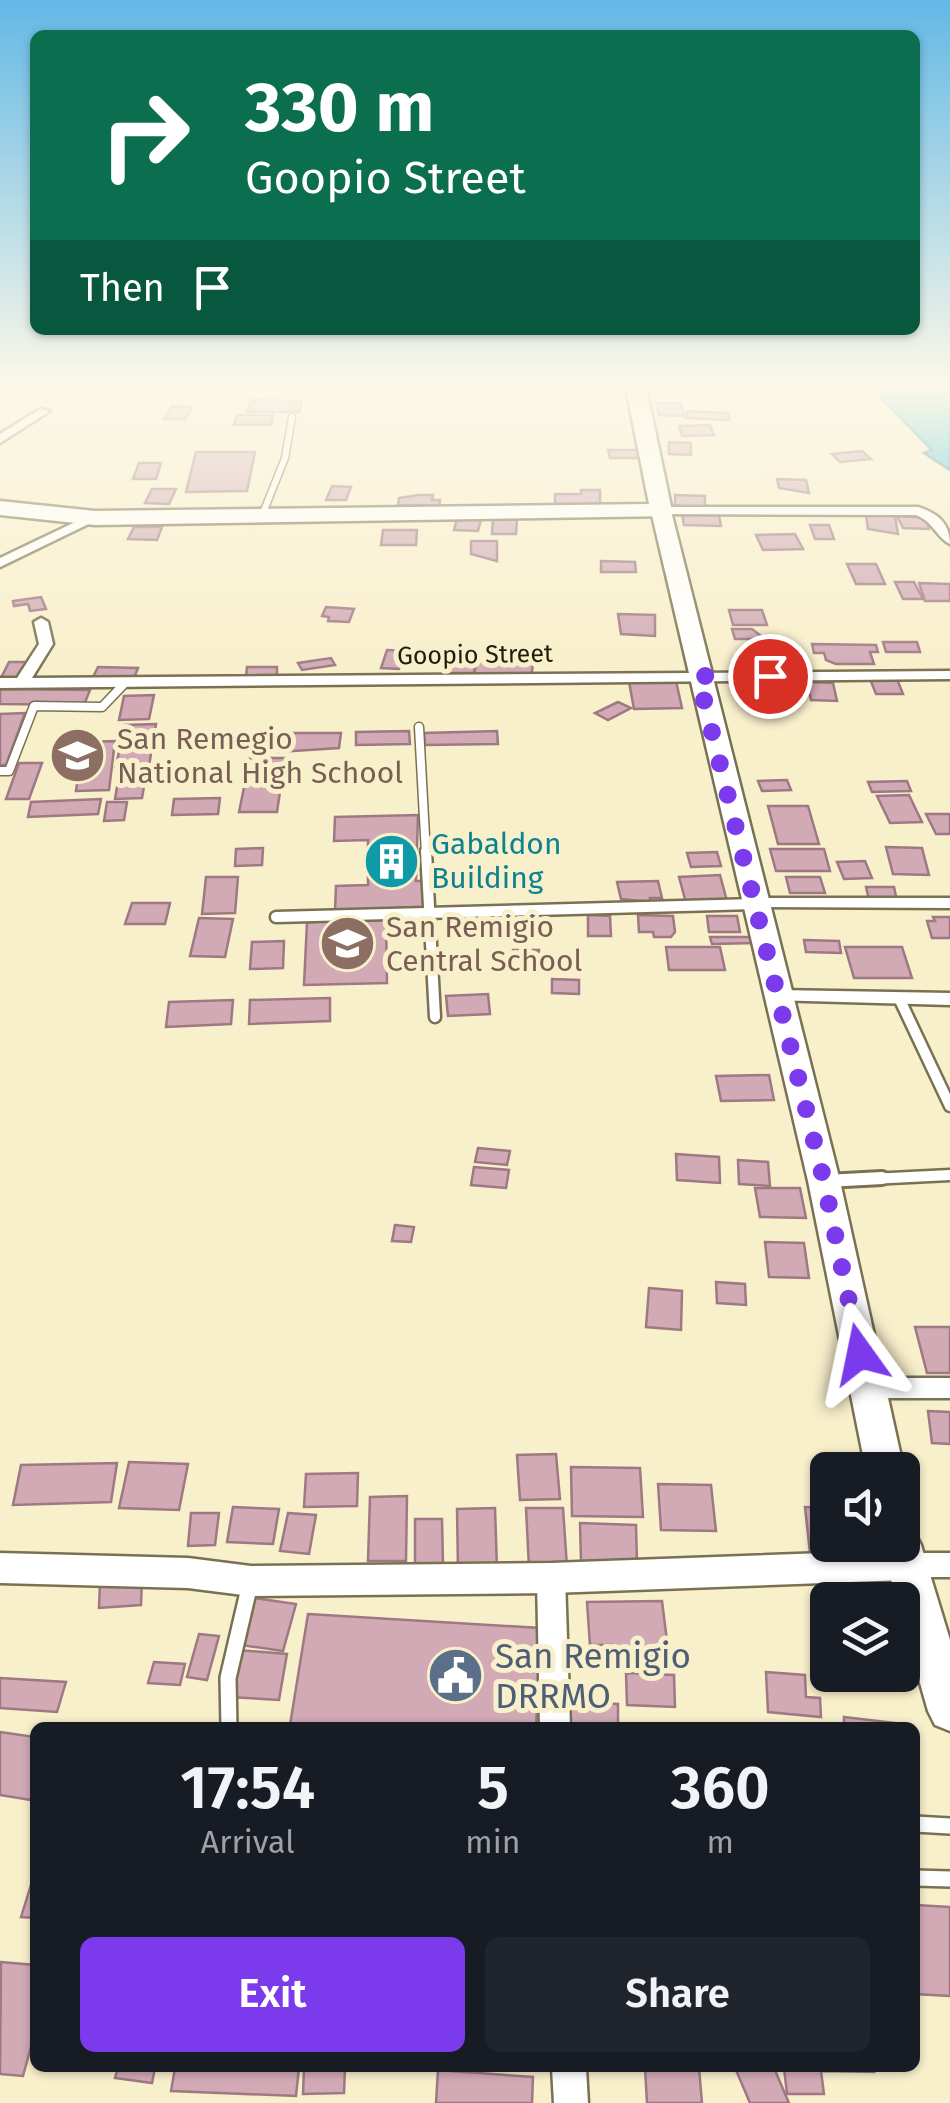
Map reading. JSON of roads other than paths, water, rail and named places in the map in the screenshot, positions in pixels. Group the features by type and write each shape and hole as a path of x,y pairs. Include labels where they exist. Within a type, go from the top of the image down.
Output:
{"highway":[{"path":"0,508 95,518 661,510 655,481"}],"main road":[{"path":"661,510 698,676 824,1181 881,1452"},
{"path":"905,1562 950,1711"}],"street":[{"path":"661,510 918,511 933,518 950,540"},
{"path":"0,564 95,518"},
{"path":"22,683 46,644 41,622"},
{"name":"Goopio Street","path":"0,683 950,675"},
{"path":"756,904 950,903"},
{"path":"778,996 950,999"},
{"path":"867,1388 950,1388"},
{"path":"920,1559 950,1565"},
{"path":"0,1568 188,1572 251,1581 551,1578 810,1561"},
{"path":"551,1578 555,1722"},
{"path":"569,2072 570,2103"}],"lane":[{"path":"261,518 276,481"},
{"path":"0,771 9,771 34,706 102,708 125,683"},
{"path":"419,727 435,1017"},
{"path":"276,917 756,904"},
{"path":"900,998 950,1106"},
{"path":"824,1181 950,1175"},
{"path":"229,1722 228,1678 251,1581"},
{"path":"920,1824 950,1826"},
{"path":"920,1878 950,1879"}],"place":[{"name":"San Remegio National High School","path":"78,756"},
{"name":"Gabaldon Building","path":"392,861"},
{"name":"San Remigio Central School","path":"347,944"},
{"name":"San Remigio DRRMO","path":"456,1676"}]}
